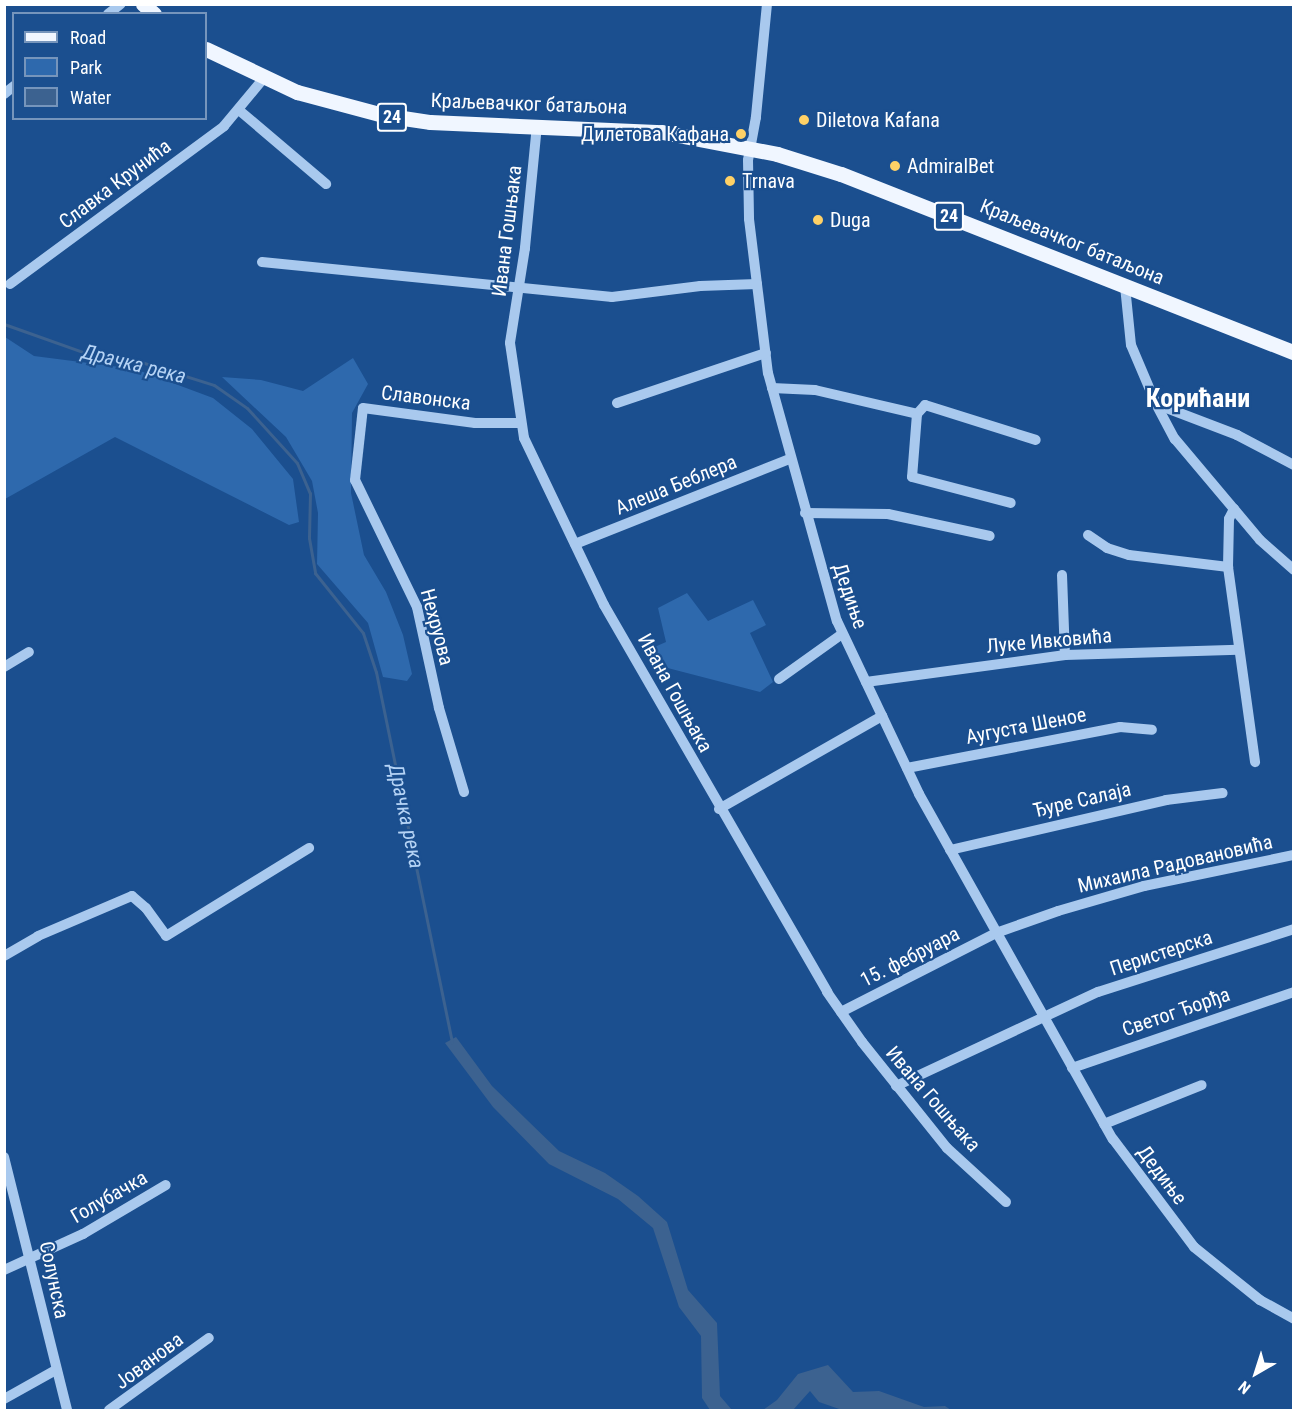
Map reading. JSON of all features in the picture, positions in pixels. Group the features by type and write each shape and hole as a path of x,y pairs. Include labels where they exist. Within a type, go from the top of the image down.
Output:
{"main road":[{"name":"Краљевачког батаљона","path":"207,50 263,79 330,103 391,117 662,132 749,147 841,174 1293,352"}],"street":[{"name":"Дедиње","path":"767,4 756,117 749,147 747,190 766,354 790,459 842,634 950,850 1104,1124 1194,1246 1260,1300 1293,1319"},
{"name":"Славка Крунића","path":"10,284 240,111 263,79"},
{"path":"240,111 326,184"},
{"name":"Ивана Гошњака","path":"537,125 510,343 524,438 604,605 719,808 841,1012 896,1086 947,1148 1006,1202"},
{"path":"262,262 518,290 612,297 700,286 758,284"},
{"path":"1125,286 1131,345 1156,404 1175,439 1260,540 1293,570"},
{"path":"617,403 766,354"},
{"path":"772,388 815,390 917,414"},
{"path":"1156,404 1237,435 1293,465"},
{"path":"1011,503 912,477 917,414 925,405 1036,440"},
{"name":"Славонска","path":"355,480 363,408 475,423 521,423"},
{"name":"Алеша Беблера","path":"575,544 790,459"},
{"name":"Нехруова","path":"355,480 417,607 439,708 464,792"},
{"path":"1234,509 1229,519 1228,567 1255,762"},
{"path":"805,513 888,514 990,536"},
{"path":"1088,535 1107,548 1130,555 1228,567"},
{"path":"1062,575 1065,655"},
{"path":"779,679 842,634"},
{"name":"Луке Ивковића","path":"866,682 1065,655 1238,650"},
{"path":"4,667 29,652"},
{"path":"719,808 882,716"},
{"name":"Аугуста Шеное","path":"907,768 1120,727 1152,730"},
{"name":"Ђуре Салаја","path":"950,850 1166,800 1223,793"},
{"path":"4,956 38,936 132,896 146,908 166,936 309,848"},
{"name":"Михаила Радовановића","path":"996,933 1144,886 1293,855"},
{"name":"Перистерска","path":"1042,1017 1098,992 1293,929"},
{"name":"15. фебруара","path":"841,1012 996,933"},
{"name":"Светог Ђорђа","path":"1072,1068 1293,992"},
{"path":"896,1086 1042,1017"},
{"path":"1104,1124 1202,1085"},
{"name":"Солунска","path":"4,1157 9,1187 32,1260 54,1371 67,1410"},
{"name":"Голубачка","path":"4,1270 32,1260 166,1185"},
{"name":"Јованова","path":"109,1410 209,1338"},
{"path":"4,1399 54,1371"}],"green space":[{"path":"5,337 34,356 135,369 213,398 252,429 293,479 299,522 289,525 115,437 5,499"},
{"path":"353,358 368,384 352,413 351,493 364,555 386,592 403,635 412,674 407,681 383,677 368,623 317,564 318,513 312,481 286,437 222,377 261,380 303,391"},
{"path":"687,593 708,621 753,600 766,625 750,633 773,682 760,692 660,666 650,649 666,642 658,608"}],"water":[{"path":"456,1037 492,1086 559,1151 605,1173 638,1196 667,1222 688,1290 717,1323 720,1396 732,1410 710,1410 702,1398 701,1336 679,1307 653,1228 618,1199 549,1164 493,1107 445,1043"},
{"path":"828,1365 853,1392 879,1391 924,1407 945,1406 951,1410 842,1410 819,1402 810,1391 793,1410 763,1410 777,1400 798,1374"}],"waterway":[{"name":"Драчка река","path":"4,324 83,352 122,356 214,385 247,408 297,463 310,493 309,538 315,573 363,633 376,672 452,1042"}],"place":[{"name":"Diletova Kafana","path":"804,120"},
{"name":"Дилетова Кафана","path":"741,134"},
{"name":"AdmiralBet","path":"895,166"},
{"name":"Trnava","path":"730,181"},
{"name":"Duga","path":"818,220"}],"district":[{"name":"Корићани","path":"1198,399"}]}
